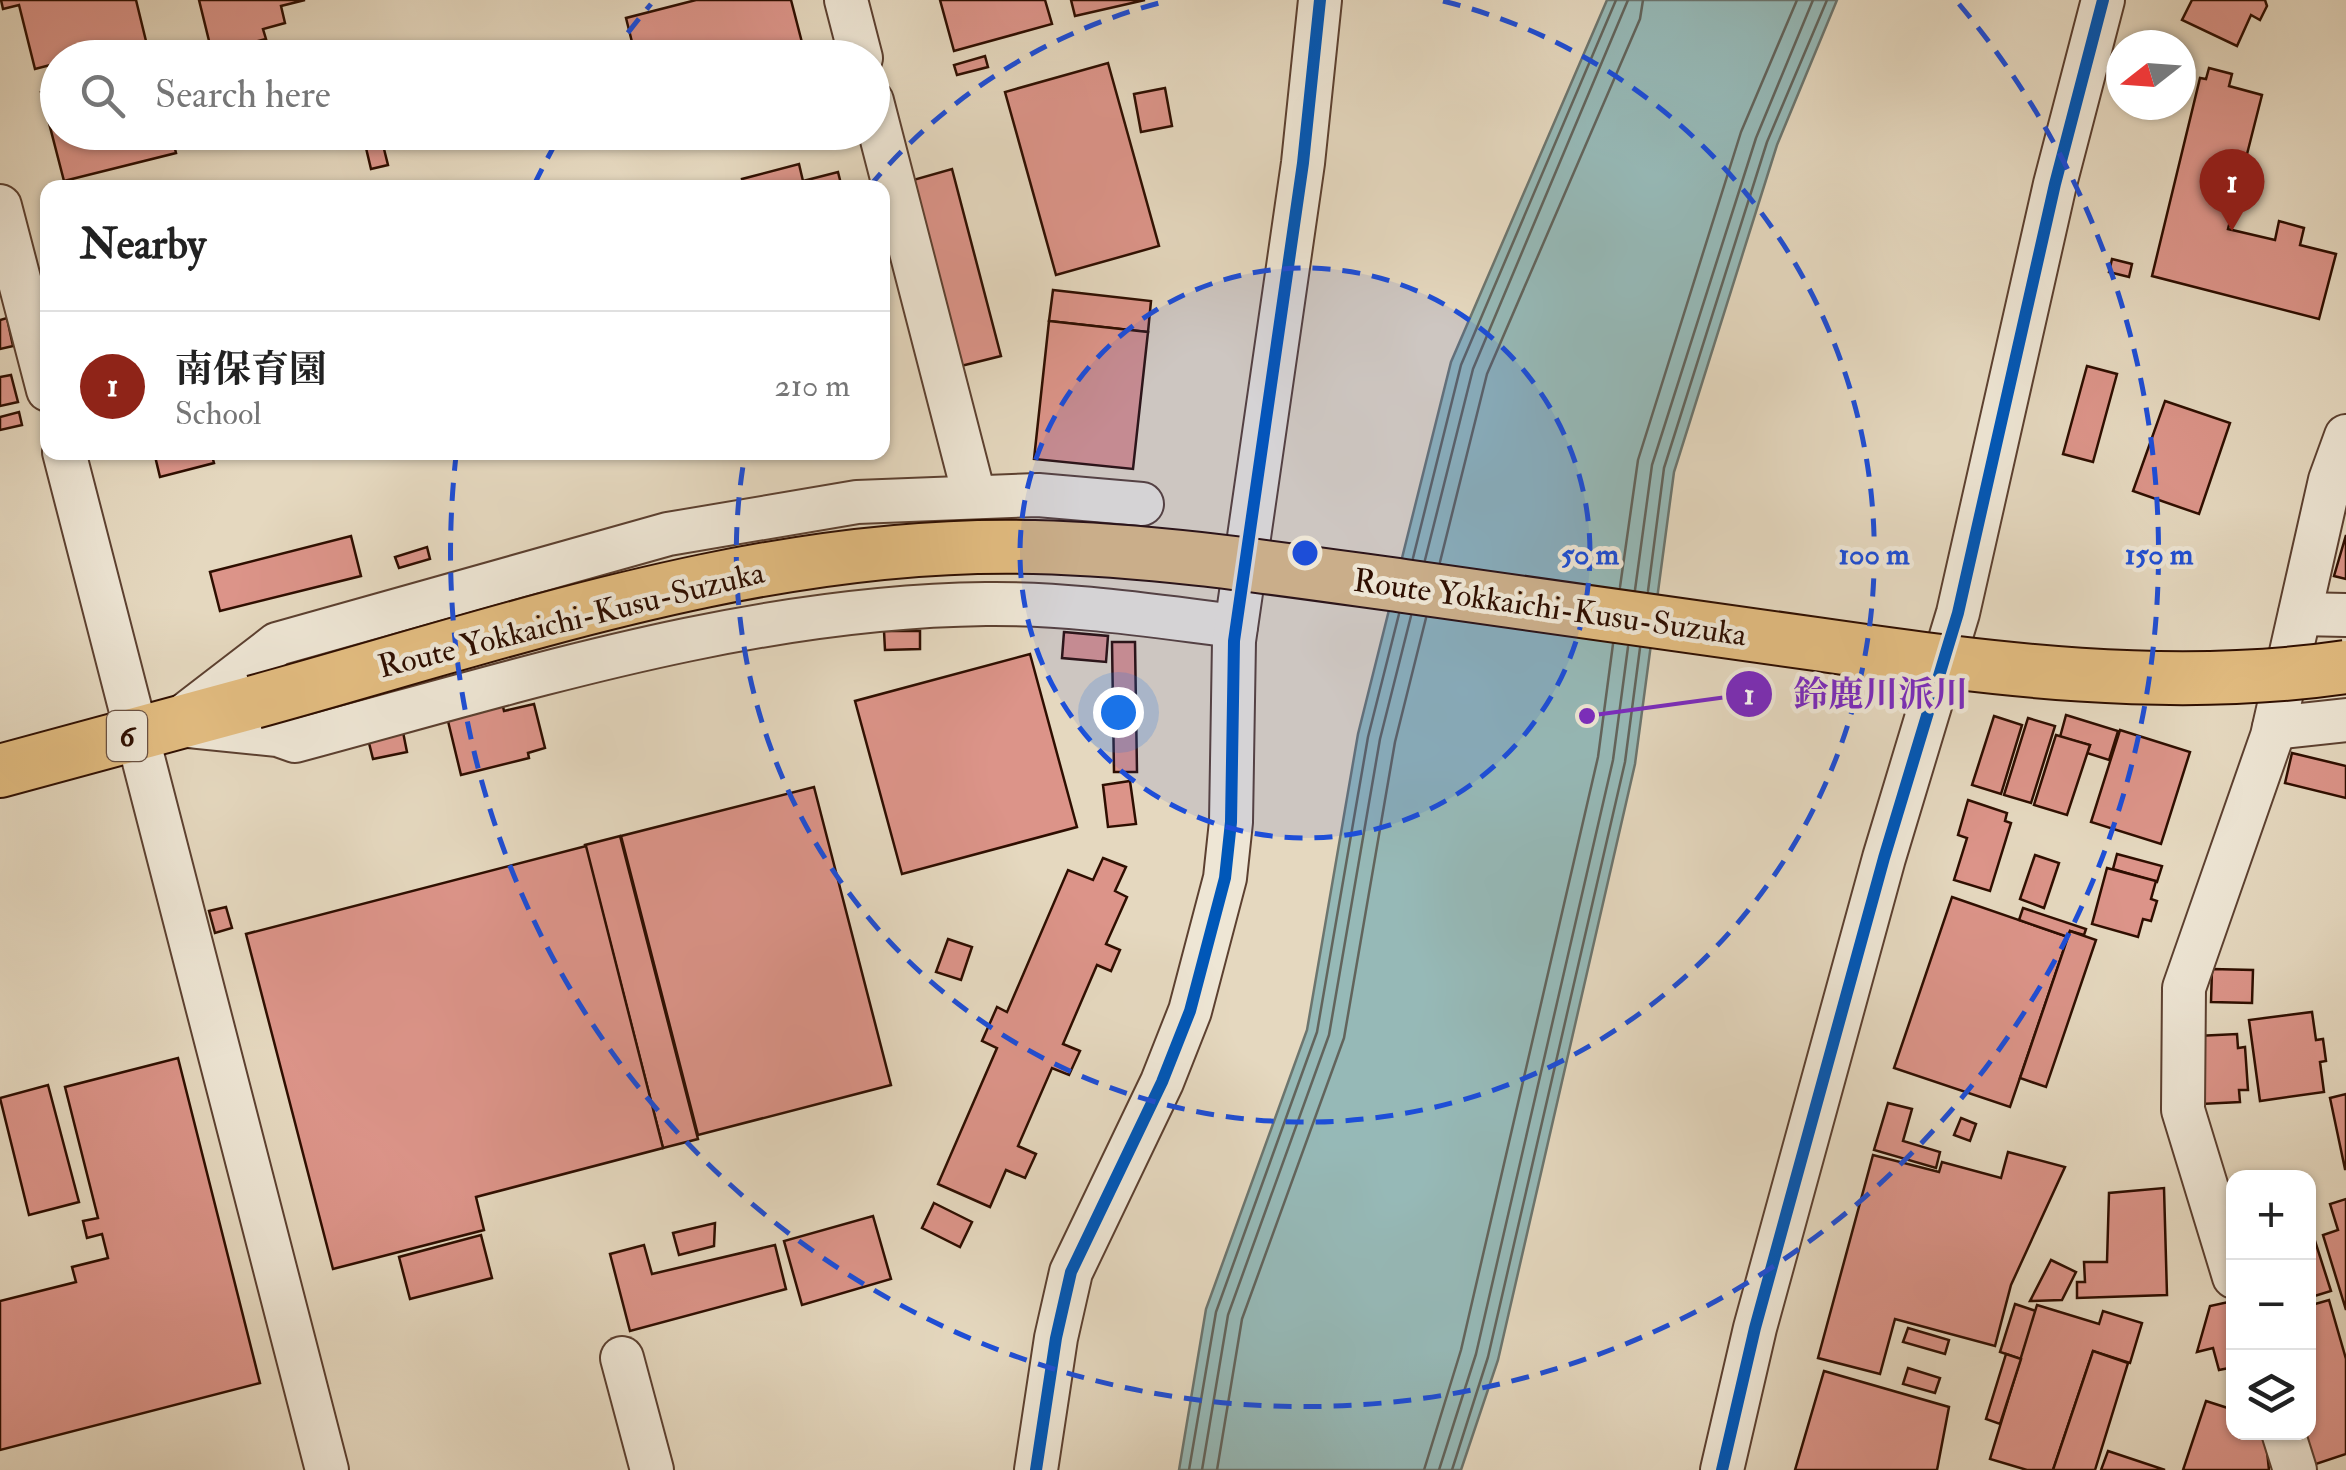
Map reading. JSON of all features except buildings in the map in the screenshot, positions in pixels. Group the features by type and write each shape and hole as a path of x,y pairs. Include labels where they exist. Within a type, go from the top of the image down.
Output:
{"main road":[{"name":"Route Yokkaichi-Kusu-Suzuka","path":"0,771 715,578 886,552 965,547 1034,547 1217,560 2033,671 2203,678 2346,667"}],"street":[{"path":"846,0 856,40"},
{"path":"1035,1462 1071,1272 1162,1082 1210,945 1231,822 1231,664 1303,163 1320,0"},
{"path":"1722,1470 1755,1328 1878,877 1958,613 2055,184 2103,0"},
{"path":"885,150 974,495"},
{"path":"0,206 40,359"},
{"path":"2229,1260 2183,1110 2184,988 2274,728 2330,480 2346,436"},
{"path":"67,460 155,729 327,1470"},
{"path":"155,729 277,644 539,566 668,534 818,508 974,495 1038,494 1142,504"},
{"path":"155,729 278,735 294,742 675,640 850,612 989,604 1068,606 1236,626"},
{"path":"2300,614 2346,614"},
{"path":"2274,728 2346,720"},
{"path":"622,1358 652,1470"},
{"path":"2286,1440 2295,1470"}],"water":[{"path":"1607,0 1837,0 1777,145 1674,472 1635,764 1498,1360 1461,1470 1179,1470 1206,1309 1307,1030 1358,734 1451,362"}],"cycle path":[{"path":"1036,1470 1056,1338 1071,1272 1162,1082 1190,1011 1225,878 1231,822 1234,641 1303,163 1320,0"},
{"path":"1722,1470 1755,1328 1884,858 1958,613 2055,184 2103,0"}],"place":[{"name":"南保育園","path":"2232,231"},
{"name":"鈴鹿川派川","path":"1587,716"}]}
